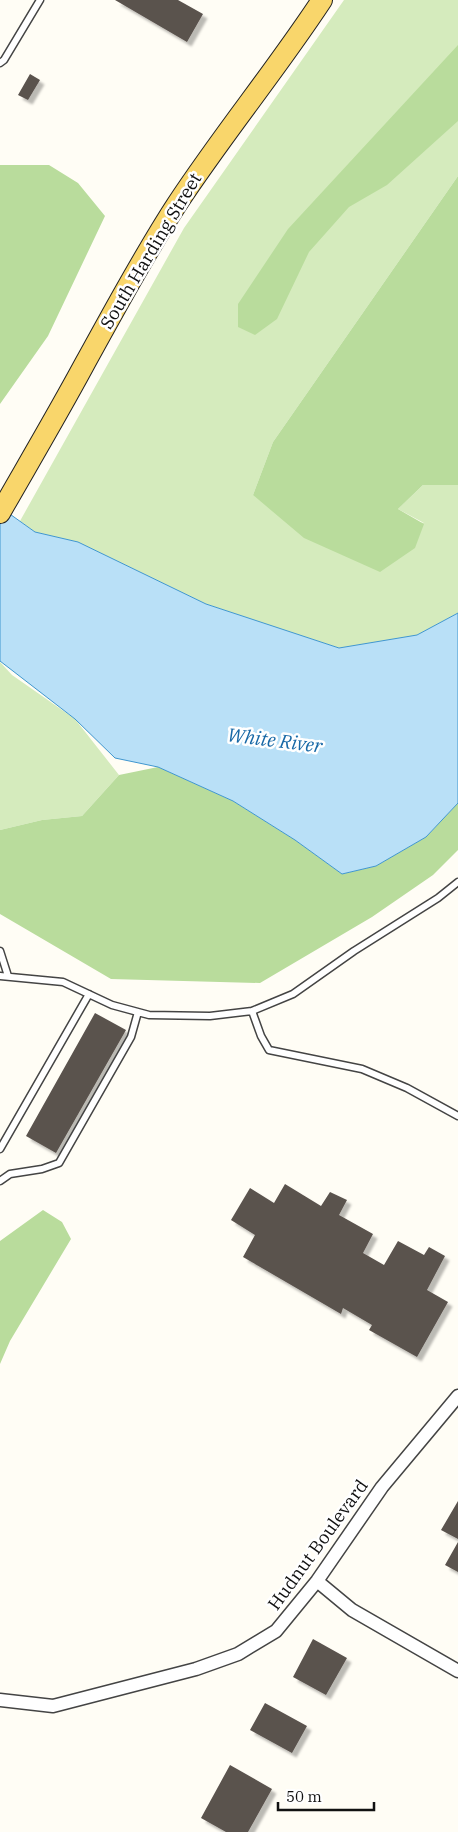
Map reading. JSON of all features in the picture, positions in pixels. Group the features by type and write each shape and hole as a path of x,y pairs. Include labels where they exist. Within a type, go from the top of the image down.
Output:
{"main road":[{"name":"South Harding Street","path":"0,513 85,364 123,292 171,212 322,0"}],"street":[{"name":"Hudnut Boulevard","path":"0,1700 53,1706 196,1669 238,1654 276,1631 317,1581 382,1487 458,1396"},
{"path":"317,1581 352,1610 458,1671"}],"lane":[{"path":"0,62 4,60 40,0"},
{"path":"0,976 62,982 112,1004 150,1015 210,1016 252,1011 292,994 457,884"},
{"path":"0,951 8,976"},
{"path":"0,1149 89,994"},
{"path":"252,1011 261,1036 269,1050 362,1069 407,1088 458,1116"},
{"path":"0,1181 10,1174 42,1169 59,1163 131,1037 138,1012"}],"green space":[{"path":"344,0 458,0 458,176 273,442 253,495 424,523 398,509 423,485 458,485 458,613 417,635 339,648 206,604 78,542 35,532 20,521 184,228"},
{"path":"458,45 458,121 387,185 349,207 309,252 277,319 255,335 238,327 238,304 288,229"},
{"path":"0,165 49,165 78,183 105,216 48,336 0,404"},
{"path":"458,176 458,485 423,485 398,509 424,524 415,548 380,572 304,538 253,495 273,442"},
{"path":"0,662 12,675 75,719 119,775 82,816 42,820 0,830"},
{"path":"158,767 233,801 295,840 342,874 376,866 426,837 458,803 458,850 433,875 372,917 260,983 111,979 0,914 0,830 42,820 82,816 119,775"},
{"path":"43,1210 62,1222 71,1239 10,1341 0,1364 0,1241"}],"water":[{"name":"White River","path":"0,507 35,532 78,542 206,604 339,648 417,635 458,613 458,803 426,837 376,866 342,874 295,840 233,801 158,767 115,758 75,719 0,661"}],"building":[{"path":"115,0 178,0 203,14 187,42"},
{"path":"30,74 40,80 28,100 18,95"},
{"path":"95,1013 126,1030 56,1153 26,1136"},
{"path":"285,1184 321,1206 330,1192 347,1200 339,1215 373,1234 363,1253 384,1265 398,1241 424,1255 429,1247 445,1256 427,1290 448,1302 417,1357 369,1330 372,1325 343,1308 341,1314 243,1257 255,1235 231,1220 250,1188 274,1203"},
{"path":"458,1501 458,1539 441,1530"},
{"path":"458,1542 458,1572 445,1565"},
{"path":"313,1639 347,1658 326,1695 293,1677"},
{"path":"265,1703 307,1726 292,1753 250,1730"},
{"path":"230,1765 272,1789 248,1832 226,1832 201,1818"}]}
